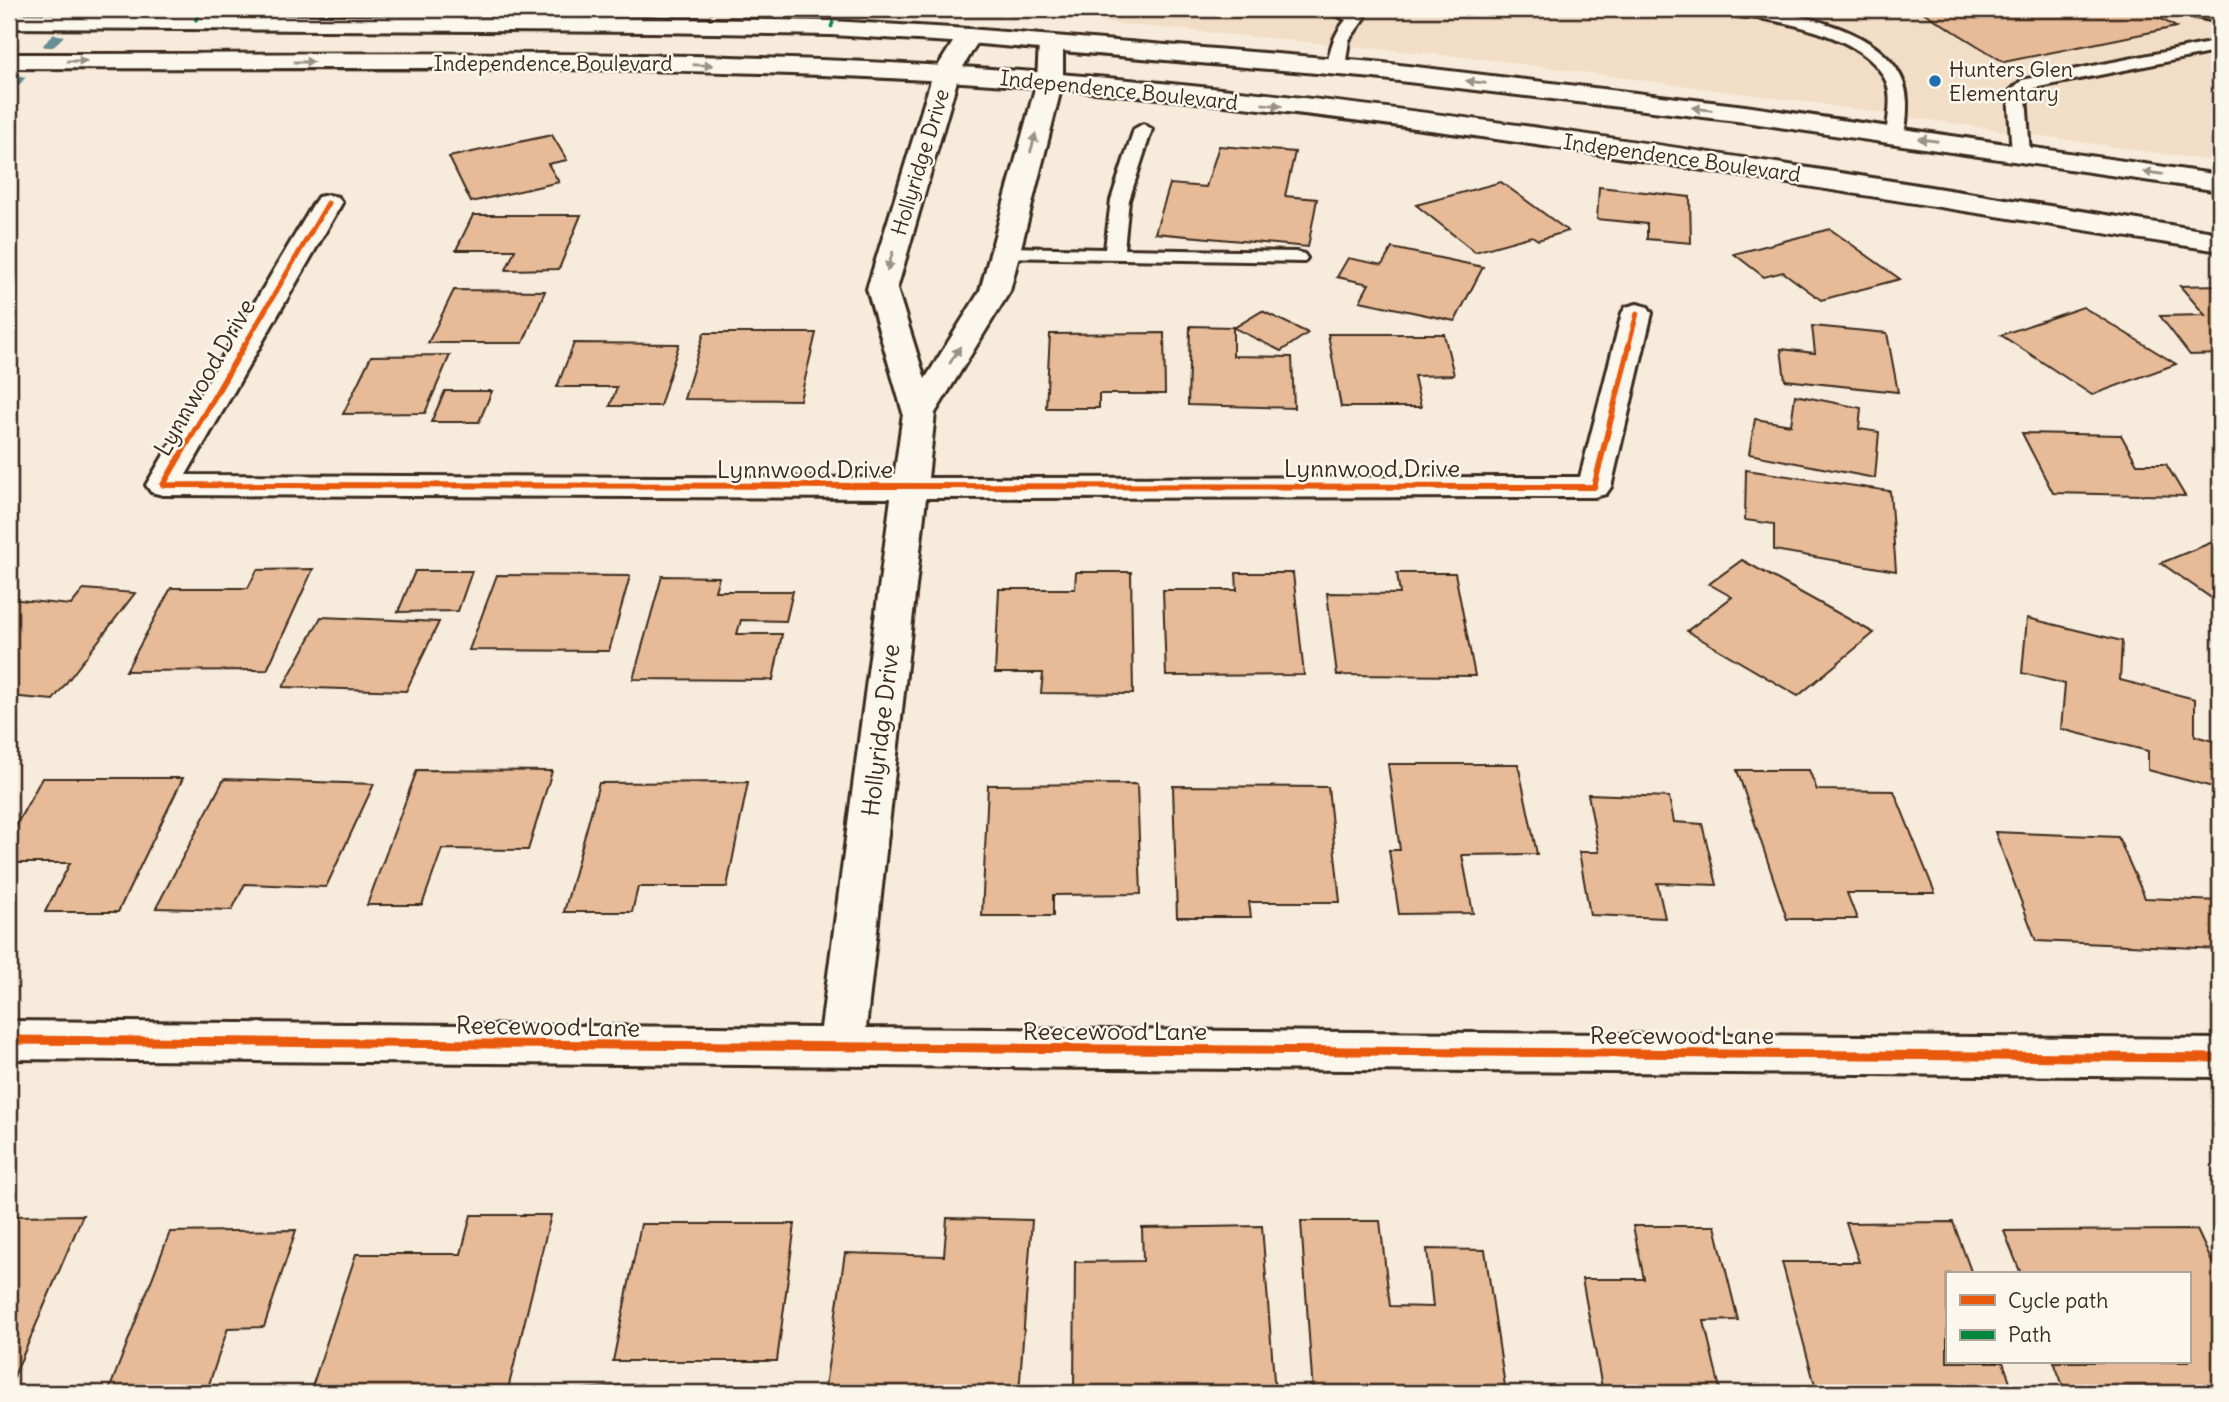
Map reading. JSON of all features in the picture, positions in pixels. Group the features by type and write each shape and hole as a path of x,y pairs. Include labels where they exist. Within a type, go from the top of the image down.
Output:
{"street":[{"name":"Independence Boulevard","path":"9,21 817,28 969,36 1336,67 1745,114 2220,183"},
{"path":"162,61 195,21"},
{"name":"Hollyridge Drive","path":"841,1048 919,413 882,289 946,74 969,36"},
{"name":"Hollyridge Drive","path":"919,413 995,291 1050,81 1051,43"},
{"name":"Independence Boulevard","path":"9,61 627,63 828,67 1050,81 1394,117 1781,172 2220,242"},
{"path":"1335,112 1336,67"},
{"path":"2018,210 2021,155"},
{"name":"Lynnwood Drive","path":"328,203 163,485 1594,487 1637,313"},
{"name":"Reecewood Lane","path":"9,1040 2220,1058"}],"lane":[{"path":"1333,9 1357,18 1344,31 1339,42 1336,67"},
{"path":"1731,9 1801,20 1832,32 1867,51 1889,69 1896,82 1899,102 1895,135"},
{"path":"2177,9 2220,17"},
{"path":"2021,155 2017,93 2028,84 2220,46"},
{"path":"1114,255 1121,200 1143,129"},
{"path":"1004,253 1297,258"}],"shaded area":[{"name":"Hunters Glen Elementary","path":"1038,9 2220,9 2220,162 1485,59 1037,16"}],"green space":[{"path":"302,9 1038,9 1037,16"}],"building":[{"path":"1918,9 2143,9 2176,27 2004,62"},
{"path":"552,135 567,160 548,164 559,182 471,202 449,157"},
{"path":"1219,146 1295,152 1285,196 1317,199 1308,247 1155,233 1170,184 1206,187"},
{"path":"1501,182 1568,231 1538,240 1532,236 1475,252 1416,205"},
{"path":"1599,187 1690,197 1691,243 1647,239 1647,224 1597,219"},
{"path":"473,215 581,215 559,269 506,270 515,250 456,250"},
{"path":"1830,229 1900,279 1821,300 1783,272 1764,277 1734,254"},
{"path":"1392,248 1483,267 1455,321 1360,301 1369,284 1337,277 1348,258 1382,265"},
{"path":"2220,285 2220,354 2190,355 2160,316 2205,315 2180,286"},
{"path":"454,290 545,291 523,343 428,343"},
{"path":"2083,307 2176,364 2092,395 2001,335"},
{"path":"1262,311 1308,333 1281,351 1234,328"},
{"path":"1190,326 1233,327 1233,356 1292,357 1294,408 1188,405"},
{"path":"1812,326 1887,333 1898,392 1785,380 1781,349 1815,353"},
{"path":"704,333 816,333 800,400 684,399"},
{"path":"1164,333 1165,394 1099,394 1099,408 1046,408 1050,334"},
{"path":"1328,334 1444,334 1454,375 1414,376 1421,407 1341,407"},
{"path":"574,343 679,344 660,406 610,406 617,387 557,387"},
{"path":"450,355 425,413 343,414 371,356"},
{"path":"445,391 492,391 479,422 431,422"},
{"path":"1795,395 1861,408 1859,429 1879,432 1875,478 1749,454 1755,419 1791,425"},
{"path":"2022,433 2121,435 2137,464 2166,464 2185,496 2053,493"},
{"path":"1746,470 1890,491 1896,571 1774,550 1774,524 1745,520"},
{"path":"2220,539 2220,604 2161,563"},
{"path":"1742,560 1874,633 1798,696 1687,631 1732,597 1709,584"},
{"path":"313,569 267,670 126,671 171,588 248,588 257,570"},
{"path":"415,571 472,571 458,611 398,612"},
{"path":"1076,572 1131,572 1133,694 1041,693 1043,673 995,673 999,589 1075,589"},
{"path":"1236,573 1293,573 1304,675 1166,676 1163,590 1237,590"},
{"path":"1397,573 1455,573 1475,676 1337,675 1327,593 1400,594"},
{"path":"497,575 630,576 609,651 469,650"},
{"path":"662,576 719,577 715,591 793,591 786,621 741,620 737,634 782,634 773,680 633,679"},
{"path":"84,589 135,593 53,700 9,696 9,636 13,630 9,629 9,599 71,605"},
{"path":"321,617 439,622 406,691 283,687"},
{"path":"2027,618 2122,641 2120,680 2195,699 2195,736 2220,743 2220,789 2148,770 2148,751 2061,729 2065,684 2022,673"},
{"path":"1388,764 1518,764 1537,854 1462,855 1473,913 1399,914 1389,850 1400,850"},
{"path":"417,770 552,771 528,850 442,849 422,905 367,905"},
{"path":"1737,770 1809,770 1817,790 1894,791 1935,893 1847,893 1857,919 1787,919"},
{"path":"42,778 183,778 118,912 45,912 70,863 9,863 9,838"},
{"path":"224,779 374,784 326,887 245,884 232,910 156,908"},
{"path":"748,782 727,887 638,887 632,912 564,912 599,783"},
{"path":"1137,784 1141,894 1053,895 1053,916 982,916 988,785"},
{"path":"1173,786 1328,787 1340,902 1249,902 1251,917 1177,917"},
{"path":"1588,794 1669,797 1674,822 1702,824 1717,885 1657,883 1665,918 1590,915 1579,852 1599,852"},
{"path":"1995,832 2118,837 2145,898 2220,901 2220,949 2036,941"},
{"path":"83,1215 9,1388 9,1229 15,1216"},
{"path":"471,1215 551,1215 507,1393 310,1393 356,1254 461,1254"},
{"path":"947,1218 1032,1220 1019,1393 824,1393 845,1253 944,1256"},
{"path":"1301,1221 1380,1221 1390,1306 1433,1307 1427,1249 1485,1250 1506,1393 1313,1393"},
{"path":"1953,1222 1971,1272 1946,1272 1946,1364 2004,1364 2014,1393 1817,1393 1782,1262 1859,1262 1846,1223"},
{"path":"641,1224 795,1224 777,1361 613,1361"},
{"path":"1262,1226 1275,1393 1074,1393 1075,1262 1143,1261 1142,1228"},
{"path":"1633,1226 1715,1226 1738,1320 1704,1321 1721,1393 1603,1393 1582,1279 1644,1279"},
{"path":"296,1230 264,1327 228,1328 206,1393 108,1393 170,1232"},
{"path":"2197,1230 2220,1279 2220,1386 2064,1388 2055,1364 2190,1364 2190,1272 2020,1272 2004,1231"},
{"path":"642,1384 641,1393 558,1393 559,1391"}],"waterway":[{"path":"49,45 58,36"},
{"path":"9,90 20,77"}],"marked path":[{"path":"195,21 203,9"},
{"path":"831,28 837,9"}],"cycle path":[{"path":"328,203 163,485 1594,487 1637,313"},
{"path":"9,1040 2220,1058"}],"place":[{"name":"Hunters Glen Elementary","path":"1935,81"}]}
